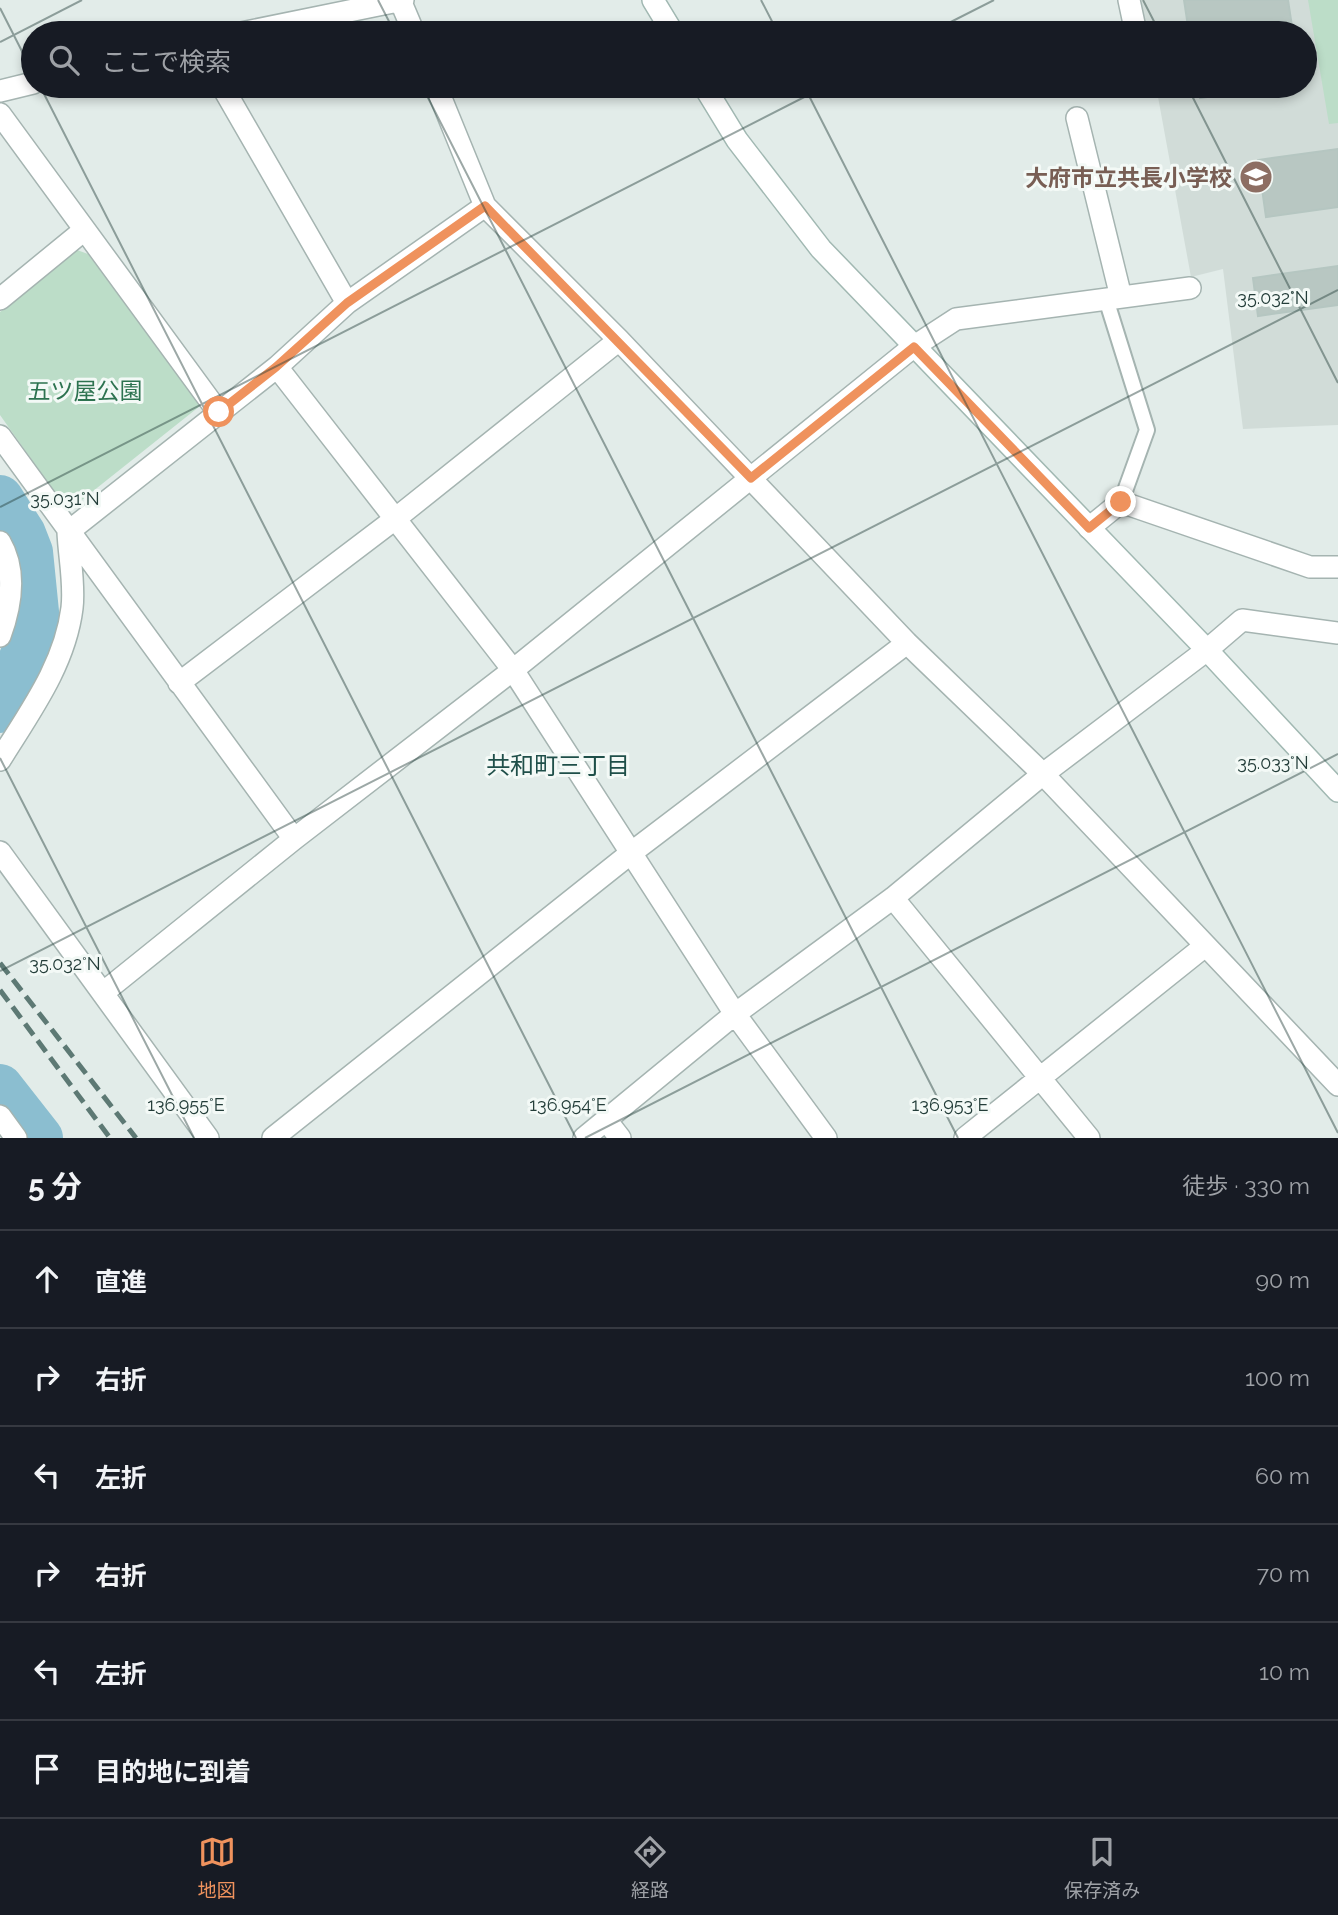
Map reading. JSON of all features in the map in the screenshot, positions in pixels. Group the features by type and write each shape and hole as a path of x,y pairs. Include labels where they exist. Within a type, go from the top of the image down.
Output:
{"street":[{"path":"300,21 402,0 410,21"},
{"path":"653,0 666,21"},
{"path":"1129,0 1133,21"},
{"path":"2,86 21,84"},
{"path":"229,98 347,303"},
{"path":"441,98 485,206 619,341 907,643 1043,774 1338,1085"},
{"path":"711,98 737,140 821,249 1207,650 1338,791"},
{"path":"0,114 83,231 219,412"},
{"path":"1077,118 1114,298"},
{"path":"68,532 276,367 347,303 485,206"},
{"path":"0,299 83,231"},
{"path":"104,992 294,839 513,670 914,347 956,319 1190,288"},
{"path":"179,683 395,519 619,341"},
{"path":"276,367 513,670 735,1014 825,1138"},
{"path":"0,436 294,839"},
{"path":"1089,528 1121,502 1310,567 1338,567"},
{"path":"0,760 59,659 72,607 68,532"},
{"path":"0,542 5,550 11,581 9,613 0,636"},
{"path":"584,1138 735,1014 893,898 1043,774 1207,650 1242,620 1338,633"},
{"path":"273,1138 631,853 907,643"},
{"path":"0,852 208,1138"},
{"path":"893,898 1089,1138"},
{"path":"965,1138 1205,946"},
{"path":"0,1116 16,1138"},
{"path":"606,1120 620,1138"}],"lane":[{"path":"1114,298 1147,430 1121,502"}],"shaded area":[{"name":"大府市立共長小学校","path":"1141,0 1338,0 1338,425 1243,429 1223,269 1191,277 1158,98 1317,98 1317,21 1145,21"}],"green space":[{"path":"1308,0 1338,0 1338,123 1329,124 1317,53 1317,21 1312,21"},
{"name":"五ツ屋公園","path":"77,250 88,254 200,406 68,511 0,415 0,312"}],"building":[{"path":"1184,0 1288,0 1291,21 1187,21"},
{"path":"1338,149 1338,207 1266,217 1258,160"},
{"path":"1338,266 1338,305 1258,316 1253,278"}],"waterway":[{"path":"0,498 23,534 30,552 37,622 0,710"},
{"path":"0,1087 40,1138"}],"railway":[{"path":"0,963 136,1138"},
{"path":"0,990 110,1138"}],"place":[{"name":"大府市立共長小学校","path":"1256,177"}],"district":[{"name":"共和町三丁目","path":"558,765"}],"route":[{"path":"219,412 276,367 347,303 485,206 751,478 914,347 1089,528 1121,502"}]}
